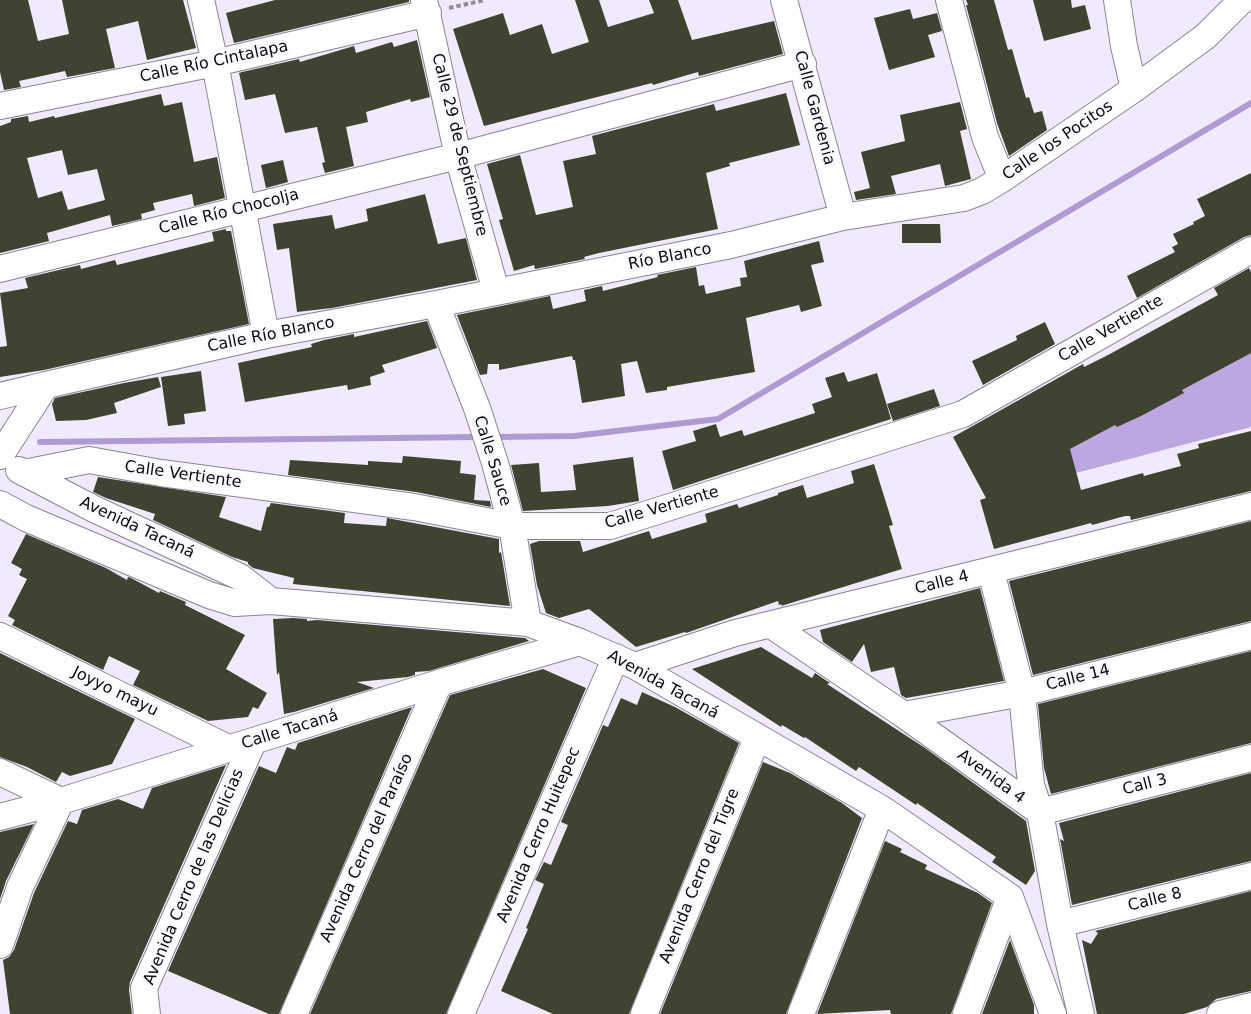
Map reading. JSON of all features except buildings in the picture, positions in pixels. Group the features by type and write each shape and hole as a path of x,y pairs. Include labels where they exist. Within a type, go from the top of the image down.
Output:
{"street":[{"path":"201,0 266,335"},
{"name":"Calle Gardenia","path":"784,0 843,217"},
{"path":"949,0 985,137 1002,179"},
{"path":"1117,0 1134,89"},
{"name":"Calle los Pocitos","path":"843,217 964,198 982,191 1134,89 1206,36 1242,0"},
{"name":"Calle Río Cintalapa","path":"0,106 215,63 426,7"},
{"name":"Calle 29 de Septiembre","path":"426,7 458,156 496,291"},
{"name":"Calle Río Chocolja","path":"0,269 458,156 803,64"},
{"name":"Río Blanco","path":"496,291 731,245 843,217"},
{"name":"Calle Vertiente","path":"24,472 88,460 160,473 414,507 512,526 610,526 963,414 1251,250"},
{"name":"Calle Río Blanco","path":"0,396 266,335 496,291"},
{"name":"Calle Sauce","path":"436,304 477,408 495,463 512,526 528,623"},
{"path":"0,458 46,385"},
{"name":"Avenida Tacaná","path":"0,458 94,509 240,577 271,601"},
{"name":"Avenida Tacaná","path":"0,504 26,518 209,595 235,603 271,601 528,623 580,642 626,661 882,809 1010,897"},
{"name":"Calle 4","path":"626,661 1251,507"},
{"path":"0,526 26,518"},
{"path":"991,570 1022,693 1031,785 1040,812"},
{"name":"Avenida 4","path":"771,625 904,715 1040,812 1060,924 1081,1014"},
{"name":"Joyyo mayu","path":"0,636 241,745"},
{"name":"Calle 14","path":"904,715 1022,693 1251,636"},
{"name":"Calle Tacaná","path":"0,817 61,801 439,683 580,642"},
{"name":"Avenida Cerro Huitepec","path":"461,1014 626,661"},
{"name":"Avenida Cerro del Paraíso","path":"294,1014 439,683"},
{"name":"Avenida Cerro del Tigre","path":"644,1014 756,738"},
{"name":"Avenida Cerro de las Delicias","path":"147,1014 144,988 241,745"},
{"name":"Call 3","path":"1040,812 1251,758"},
{"path":"0,772 61,801 20,887 0,945"},
{"path":"801,1014 882,809"},
{"name":"Calle 8","path":"1060,924 1251,876"},
{"path":"966,1014 1010,897"},
{"path":"1010,897 1053,1014"},
{"path":"1220,1014 1251,1006"}],"path":[{"path":"426,7 485,0"}],"shaded area":[{"path":"1251,352 1251,427 996,494 989,469"}],"waterway":[{"path":"494,437 574,436 718,419 1251,103"},
{"path":"40,442 480,437"}]}
